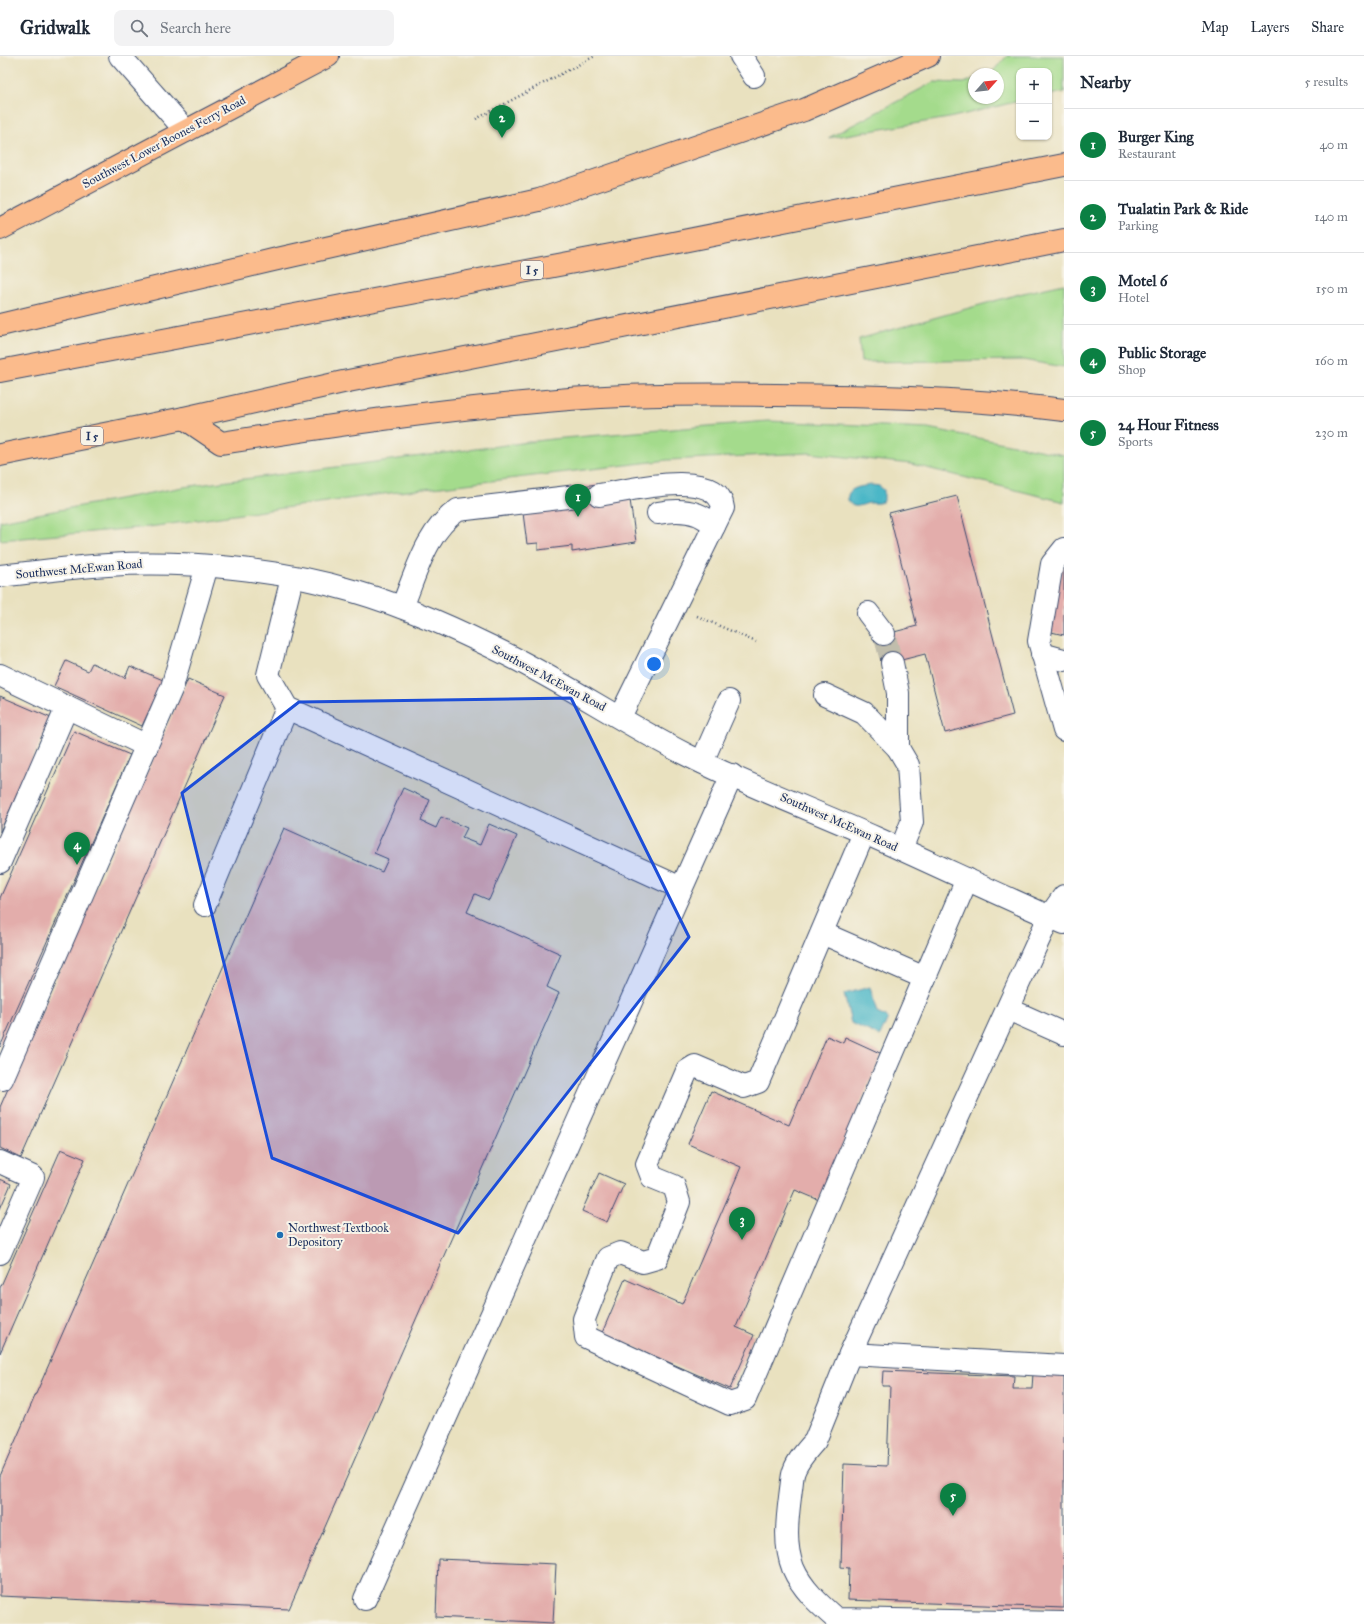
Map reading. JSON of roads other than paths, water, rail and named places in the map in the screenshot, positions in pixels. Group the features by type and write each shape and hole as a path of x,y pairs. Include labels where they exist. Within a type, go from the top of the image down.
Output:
{"main road":[{"name":"Southwest Lower Boones Ferry Road","path":"0,229 328,56"},
{"path":"0,325 273,260 483,214 539,200 804,110 928,56"},
{"name":"I 5","path":"0,371 668,244 1064,165"},
{"name":"I 5","path":"0,455 184,418 351,380 1064,240"},
{"path":"184,418 221,443 434,412 548,400 655,394 868,396 945,399 1064,410"}],"street":[{"path":"120,56 186,131"},
{"path":"741,56 754,76"},
{"path":"598,495 679,483 698,485 711,490 722,502 723,508 620,717"},
{"path":"402,607 435,530 446,517 458,510 577,496"},
{"path":"658,513 671,510 698,514 709,520 714,526"},
{"path":"1064,549 1052,564 1039,641 1064,730"},
{"name":"Southwest McEwan Road","path":"0,576 110,564 208,566 255,571 350,590 402,607 456,630 512,657 702,762 901,849 1057,920"},
{"path":"0,1078 2,1079 172,687 208,566"},
{"path":"292,578 268,675 287,708 681,888"},
{"path":"868,613 884,634"},
{"path":"1042,654 1064,660"},
{"path":"892,663 898,693 898,748"},
{"path":"0,675 147,746"},
{"path":"825,695 864,713 898,748 908,765 912,822 901,849"},
{"path":"702,762 729,701"},
{"path":"0,862 67,707"},
{"path":"205,905 287,708"},
{"path":"365,1599 732,775"},
{"path":"864,833 758,1082 744,1087 695,1066 687,1071 647,1164 652,1177 674,1186 679,1202 657,1258 643,1262 620,1253 608,1258 584,1319 586,1337 730,1404 745,1399 967,879"},
{"path":"1064,896 1057,920 1008,1008 850,1354 815,1441 805,1452 793,1472 787,1520 788,1550 793,1568 800,1582 815,1601 836,1619 1064,1623"},
{"path":"822,934 925,978"},
{"path":"1008,1008 1064,1034"},
{"path":"0,1162 33,1177 1,1249"},
{"path":"850,1354 1064,1366"}],"water":[{"path":"872,485 879,486 884,490 884,501 858,506 854,506 850,503 848,500 848,495 850,492 856,488"},
{"path":"870,987 877,1013 888,1018 880,1036 851,1023 844,994"}],"tunnel":[{"path":"884,634 892,663"}],"place":[{"name":"Tualatin Park & Ride","path":"502,138"},
{"name":"Burger King","path":"578,517"},
{"name":"Public Storage","path":"77,865"},
{"name":"Northwest Textbook Depository","path":"280,1235"},
{"name":"Motel 6","path":"742,1240"},
{"name":"24 Hour Fitness","path":"953,1516"}]}
